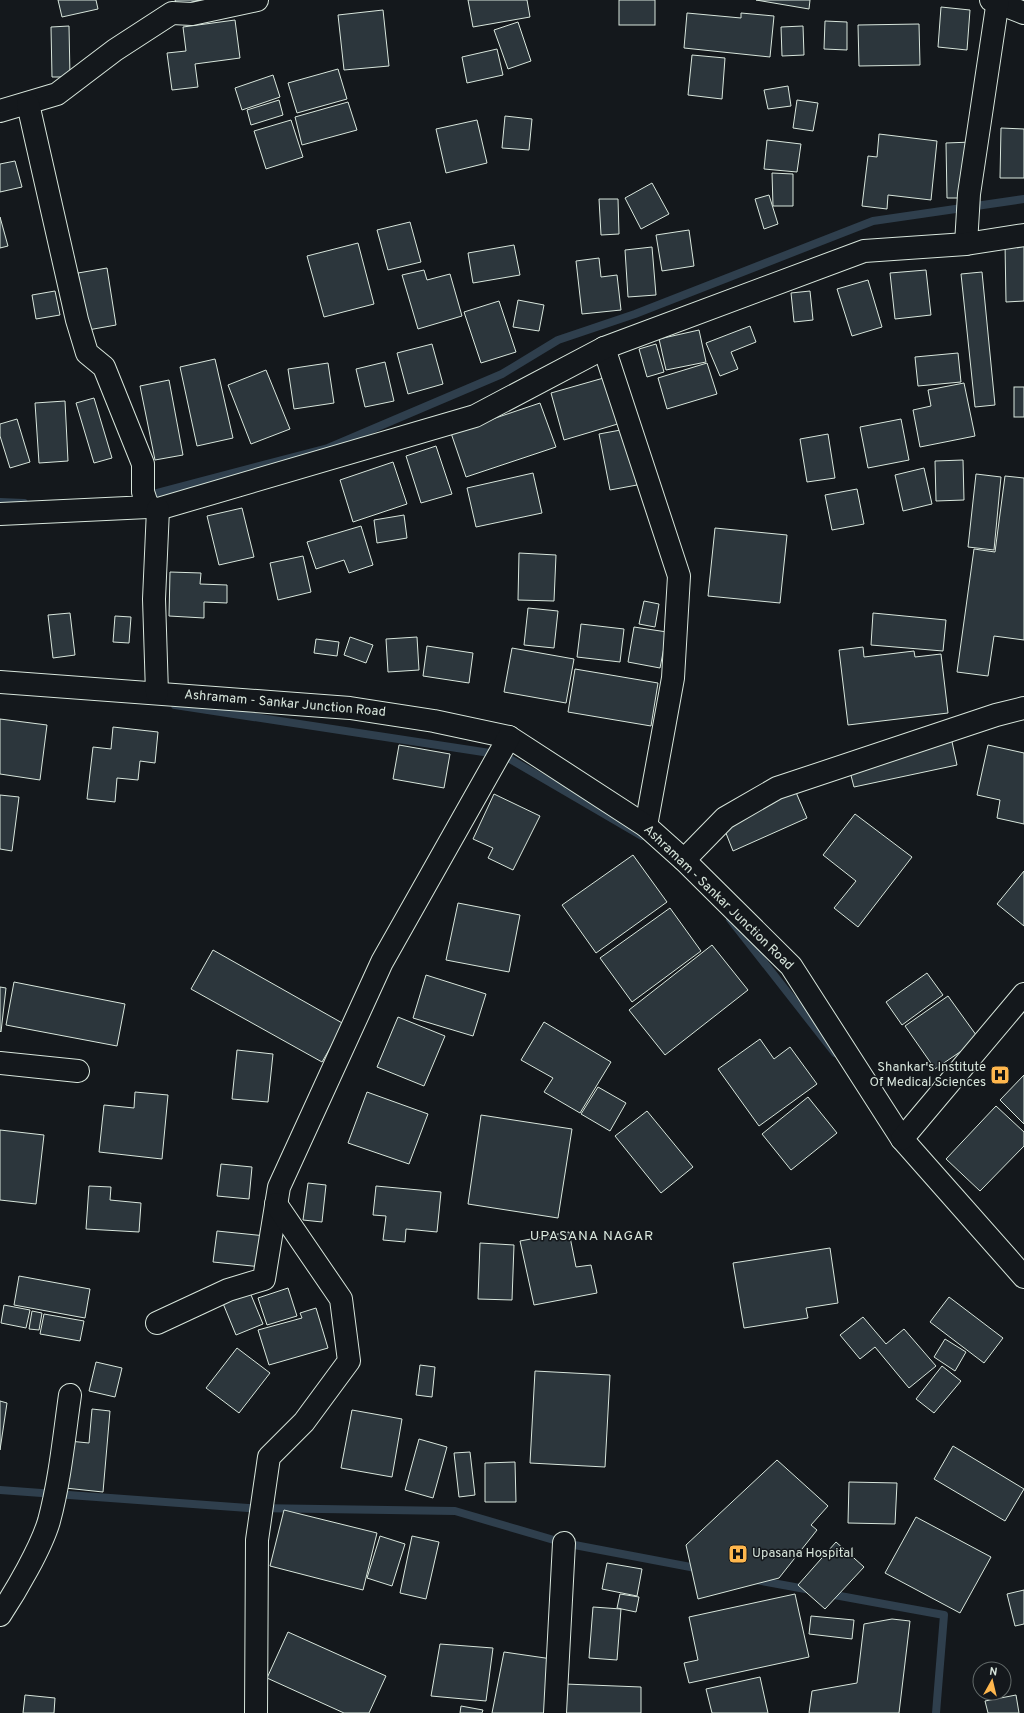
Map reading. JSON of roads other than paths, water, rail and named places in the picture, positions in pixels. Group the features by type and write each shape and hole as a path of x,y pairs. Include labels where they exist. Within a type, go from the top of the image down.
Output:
{"street":[{"path":"0,111 28,104 57,94 170,7 192,14 257,0"},
{"path":"966,244 969,194 996,1 1024,13"},
{"path":"28,104 77,320 87,353 104,367 143,464 150,503 156,693"},
{"path":"0,514 150,503 475,416 604,348 864,251 966,244 1024,235"},
{"path":"604,348 679,576 673,678 646,826"},
{"name":"Ashramam - Sankar Junction Road","path":"0,682 350,708 434,720 509,737 646,826 684,860 791,966 902,1139 1024,1277"},
{"path":"684,860 725,818 777,788 996,715 1024,708"},
{"path":"157,1324 228,1290 264,1279 279,1187 382,962 509,737"},
{"path":"902,1139 1024,994"},
{"path":"0,1063 78,1071"},
{"path":"256,1713 257,1540 269,1457 304,1422 349,1361 341,1299 276,1204"},
{"path":"0,1616 33,1558 48,1522 58,1481 70,1395"},
{"path":"555,1713 564,1543"}],"waterway":[{"path":"145,496 328,448 502,374 558,340 635,314 873,221 1024,199"},
{"path":"0,502 24,503"},
{"path":"175,705 503,755 642,836"},
{"path":"730,919 835,1053"},
{"path":"0,1490 248,1508 455,1511 564,1543 701,1569"},
{"path":"756,1580 811,1590"},
{"path":"829,1594 944,1615 936,1713"}],"place":[{"name":"Shankar's Institute Of Medical Sciences","path":"1000,1075"},
{"name":"Upasana Hospital","path":"738,1554"}],"district":[{"name":"UPASANA NAGAR","path":"592,1236"}]}
